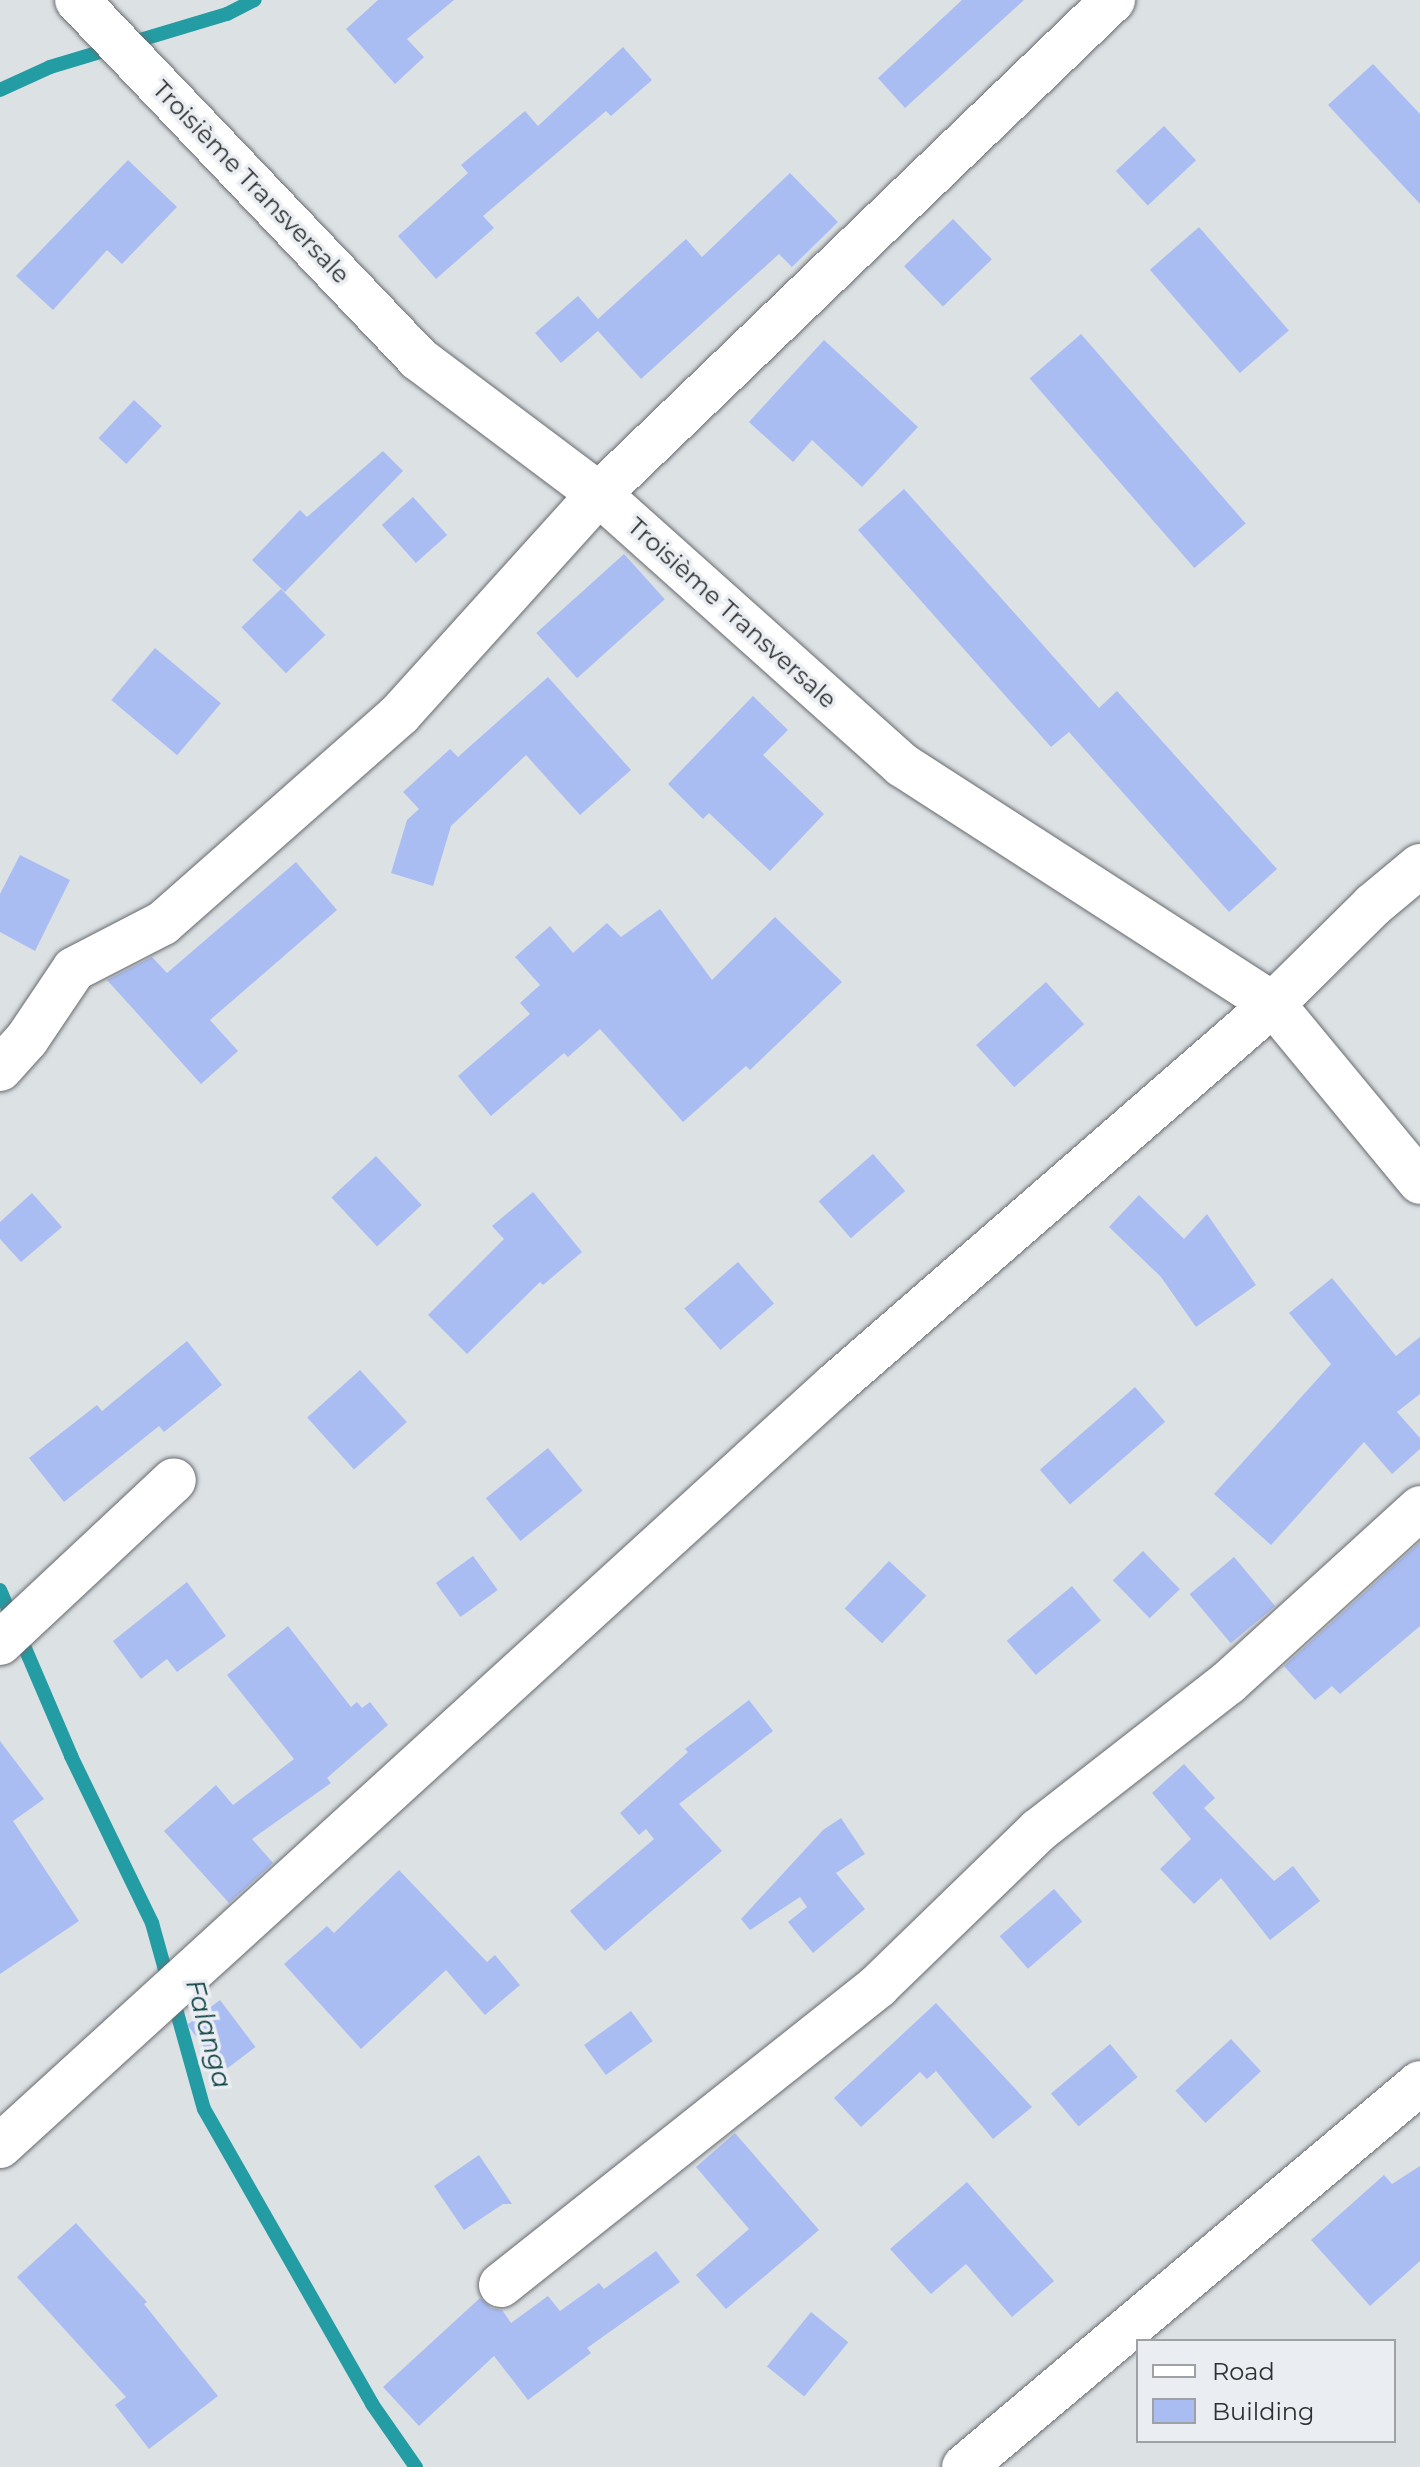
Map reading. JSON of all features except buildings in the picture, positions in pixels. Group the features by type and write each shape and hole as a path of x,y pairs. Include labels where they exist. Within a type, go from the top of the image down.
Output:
{"street":[{"name":"Troisième Transversale","path":"77,0 419,359 599,494 902,765 1273,1004 1420,1182"},
{"path":"0,1069 27,1039 74,969 163,923 400,714 599,494 1113,0"},
{"path":"0,2146 211,1956 479,1706 836,1384 1273,1004 1373,905 1420,866"},
{"path":"0,1643 174,1480"},
{"path":"501,2285 878,1986 1039,1830 1228,1683 1420,1508"},
{"path":"964,2467 1420,2083"}],"waterway":[{"name":"Falanga","path":"0,90 50,67 227,14 255,0"},
{"name":"Falanga","path":"0,1590 71,1756 152,1923 204,2109 372,2404 416,2467"}]}
